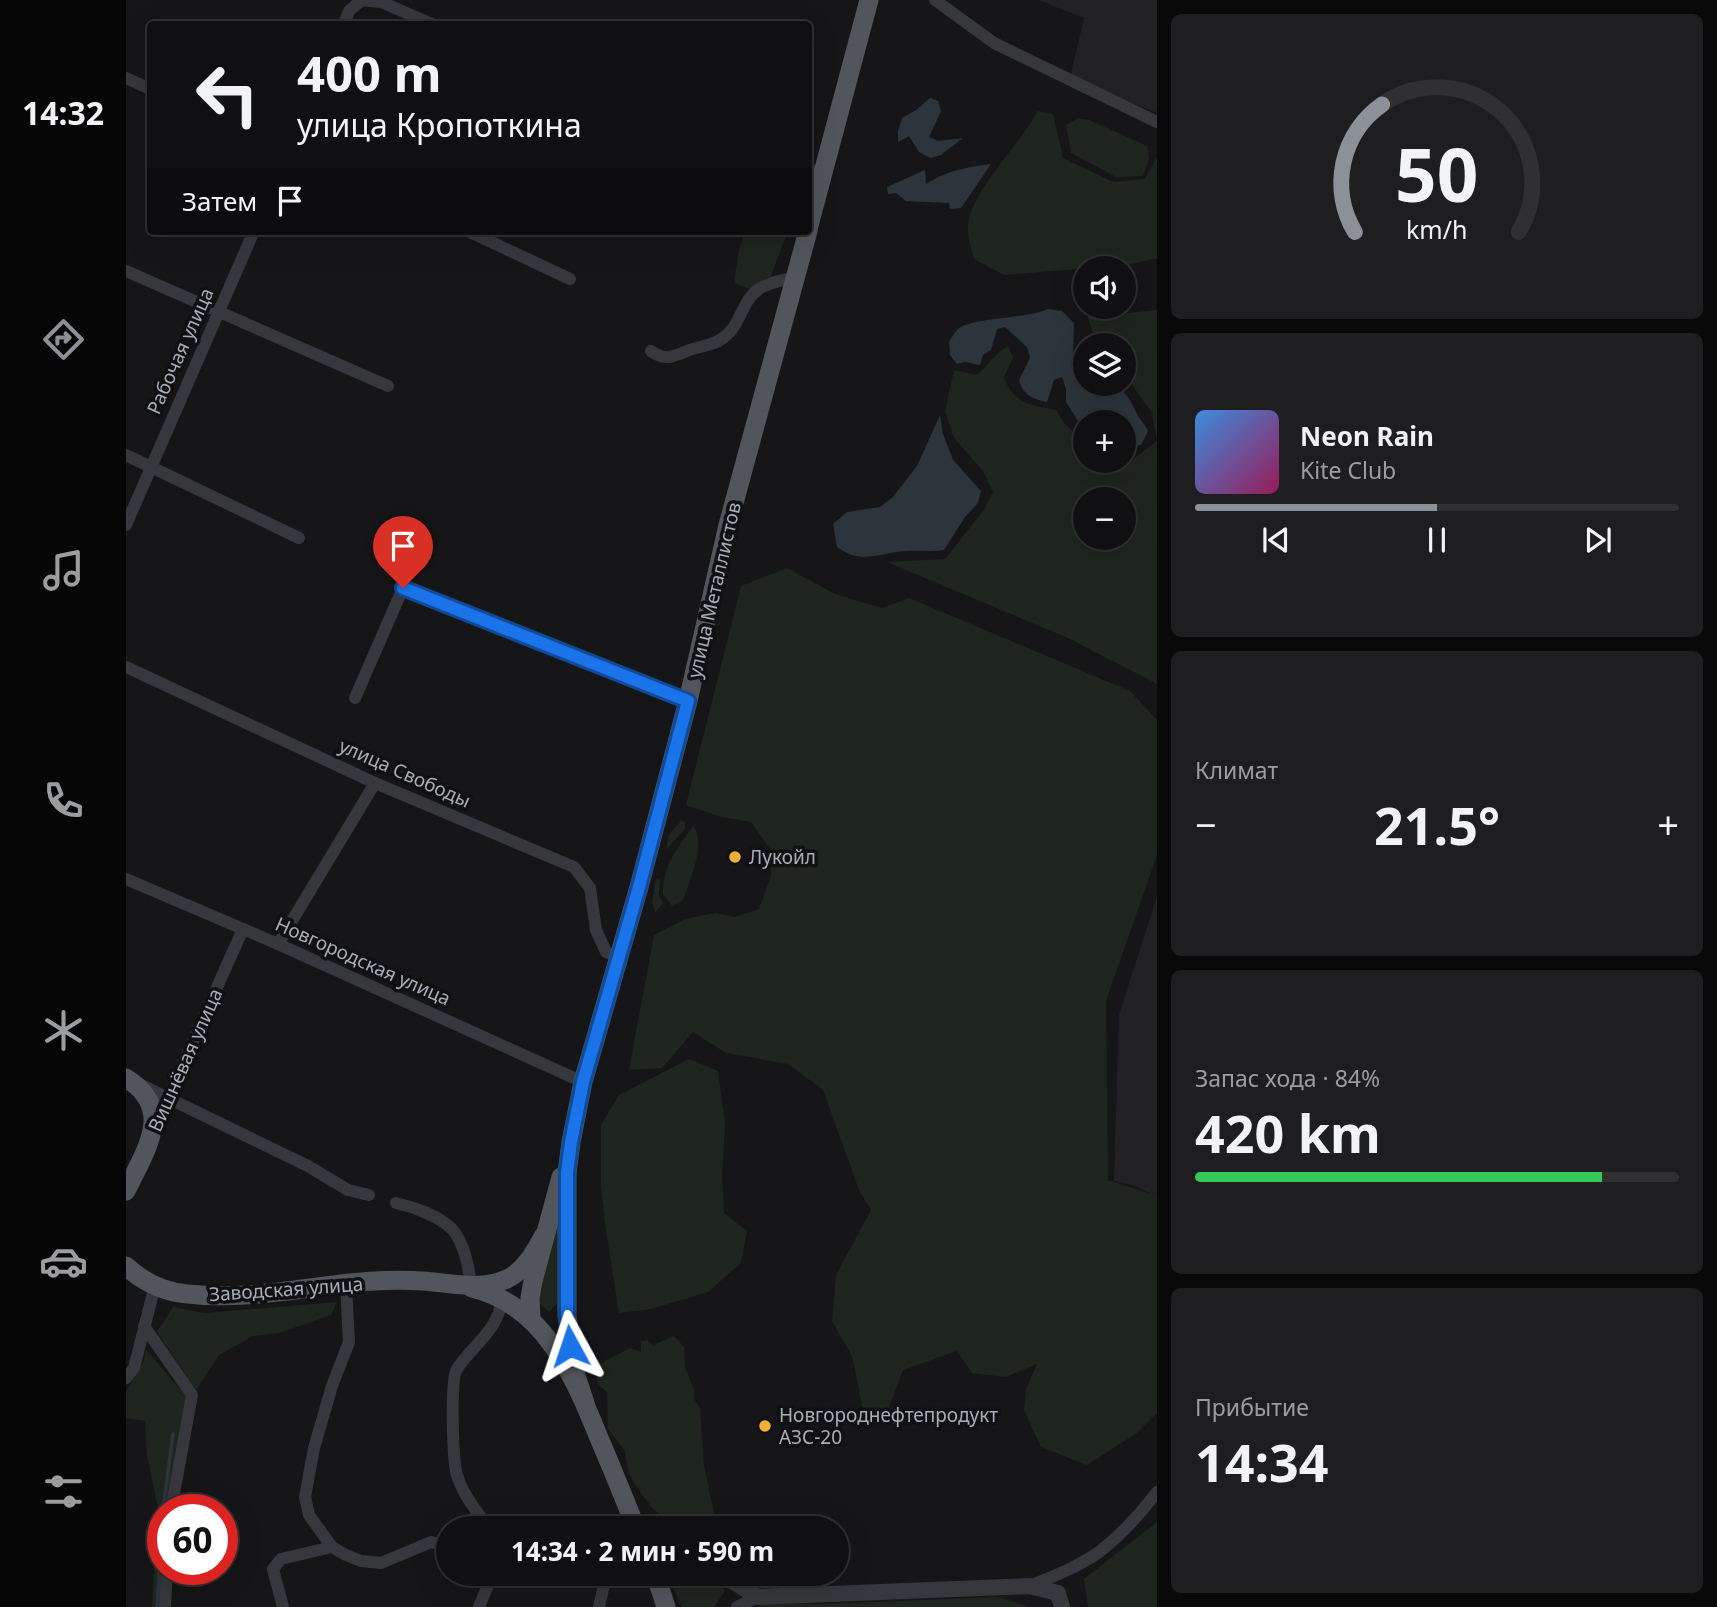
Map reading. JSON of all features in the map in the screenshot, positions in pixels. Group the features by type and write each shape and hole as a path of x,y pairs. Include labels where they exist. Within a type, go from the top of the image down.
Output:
{"main road":[{"name":"улица Металлистов","path":"812,200 816,171 869,0"},
{"name":"улица Металлистов","path":"585,1403 576,1376 567,1316 567,1173 571,1142 583,1082 639,887 688,701 728,525 807,235"},
{"path":"128,1079 142,1091 152,1107 153,1130"},
{"name":"Вишнёвая улица","path":"126,1191 153,1130"},
{"path":"571,1142 533,1281 535,1324 568,1367 634,1516"},
{"path":"500,1291 508,1278 523,1268 544,1235"},
{"name":"Заводская улица","path":"126,1267 155,1285 177,1293 212,1295 419,1281 466,1286 500,1291 535,1324"},
{"path":"535,1324 567,1316"},
{"path":"659,1586 666,1607"}],"street":[{"path":"345,21 349,11 361,0 381,2 425,21"},
{"path":"935,0 994,43 1157,122"},
{"path":"126,78 147,88"},
{"name":"Рабочая улица","path":"126,525 252,235"},
{"path":"477,235 570,278"},
{"path":"126,271 388,386"},
{"path":"651,351 660,357 671,358 724,338 734,327 747,302 760,288 796,278"},
{"path":"126,455 299,538"},
{"path":"355,698 403,588 688,701"},
{"name":"улица Свободы","path":"126,667 375,783 574,867 590,888 596,930 606,952 618,957"},
{"path":"278,944 375,783"},
{"name":"Новгородская улица","path":"126,879 278,944 583,1082"},
{"name":"Вишнёвая улица","path":"153,1130 243,929"},
{"path":"128,1079 307,1166 348,1190 369,1195"},
{"path":"396,1203 418,1208 453,1230 460,1244 466,1286"},
{"path":"126,1378 134,1368 155,1285"},
{"path":"346,1285 349,1342 332,1386 314,1448 305,1497 309,1515 332,1547 361,1561 380,1563 431,1542 436,1543"},
{"path":"480,1516 456,1473 453,1392 455,1371 473,1352 498,1314 500,1291"},
{"path":"144,1326 192,1395 174,1494"},
{"path":"737,1607 758,1597 1029,1586 1059,1592 1157,1492"},
{"path":"283,1607 273,1569 281,1559 332,1547"},
{"path":"165,1607 166,1585"},
{"path":"479,1607 488,1586"},
{"path":"599,1607 604,1586"},
{"path":"740,1586 758,1597"}],"shaded area":[{"path":"1038,0 1157,0 1157,113 1070,78 1084,18"},
{"path":"930,98 938,101 941,111 929,137 938,141 963,138 941,155 930,158 919,152 909,136 898,142 898,131 902,118"},
{"path":"1038,111 1053,114 1063,158 1113,182 1145,179 1157,157 1157,258 1136,263 1136,256 1073,256 1073,269 1004,275 974,259 968,231 977,199"},
{"path":"1078,118 1089,120 1147,146 1149,158 1143,176 1116,177 1071,153 1066,125"},
{"path":"991,164 961,208 950,209 949,203 906,201 896,193 888,194 887,187 925,170 926,184 957,170"},
{"path":"744,235 786,235 769,281 749,289 734,283 739,249"},
{"path":"1048,309 1062,311 1074,323 1073,396 1126,396 1134,410 1073,410 1073,413 1066,402 1062,377 1054,380 1047,402 1033,398 1026,393 1019,380 1030,358 1027,347 1005,327 997,329 991,350 983,355 980,365 965,362 957,364 950,355 949,342 959,328 967,324"},
{"path":"1157,310 1157,440 1152,413 1136,391 1136,333 1093,333 1089,319 1136,319 1136,312"},
{"path":"1008,346 1013,358 1004,377 1013,393 1024,402 1056,410 1073,432 1073,473 1136,473 1136,457 1157,441 1157,684 1068,638 887,562 945,559 983,511 993,492 983,471 954,438 945,411 954,370 977,375"},
{"path":"1136,413 1148,431 1141,445 1136,446"},
{"path":"940,415 943,434 953,460 981,491 978,503 965,517 944,550 905,551 862,557 837,547 833,524 847,512 880,507 893,497 917,466"},
{"path":"787,568 835,594 882,608 909,598 1130,691 1157,720 1157,855 1106,1001 1108,1180 1157,1196 1157,1413 1137,1433 1087,1465 1041,1447 1024,1410 1026,1389 1037,1364 1006,1377 972,1373 957,1351 903,1370 887,1413 864,1415 852,1356 832,1321 836,1275 871,1210 859,1190 823,1090 788,1064 726,1053 693,1032 662,1068 629,1070 654,935 685,919 715,913 735,917 759,909 771,876 770,849 751,822 718,816 686,805 741,586"},
{"path":"681,821 685,822 685,829 666,850 669,835"},
{"path":"693,826 698,842 696,861 685,896 681,902 672,906 663,894 665,875 672,858"},
{"path":"656,879 660,880 659,896 663,903 655,913 652,902"},
{"path":"1157,896 1157,1197 1133,1185 1114,1181 1119,1015"},
{"path":"689,1059 718,1071 725,1124 722,1176 724,1213 747,1231 741,1263 708,1292 651,1309 619,1313 601,1187 601,1125 619,1095"},
{"path":"561,1213 559,1301 549,1312 539,1303 541,1283"},
{"path":"337,1302 331,1315 279,1333 253,1336 219,1355 196,1390 157,1332 173,1307 205,1313"},
{"path":"674,1336 684,1347 685,1367 694,1390 694,1399 700,1408 704,1465 715,1516 662,1516 653,1509 628,1471 625,1451 608,1429 607,1392 598,1384 596,1366 630,1348 641,1352 641,1342 647,1340 653,1345"},
{"path":"146,1349 187,1398 170,1494 155,1494 147,1456 145,1421 126,1418 126,1392 143,1363"},
{"path":"1157,1522 1157,1607 1088,1607 1084,1579"},
{"path":"153,1585 161,1585 159,1607 152,1607"},
{"path":"672,1586 721,1586 725,1591 714,1607 682,1607"},
{"path":"999,1597 1029,1607 757,1607 770,1602 821,1604"}],"waterway":[{"path":"165,1494 173,1434"},
{"path":"157,1607 158,1585"}],"place":[{"name":"Лукойл","path":"735,857"},
{"name":"Новгороднефтепродукт АЗС-20","path":"765,1426"}],"route":[{"path":"403,588 688,701 639,887 583,1082 571,1142 567,1173 567,1316 570,1346"}]}
